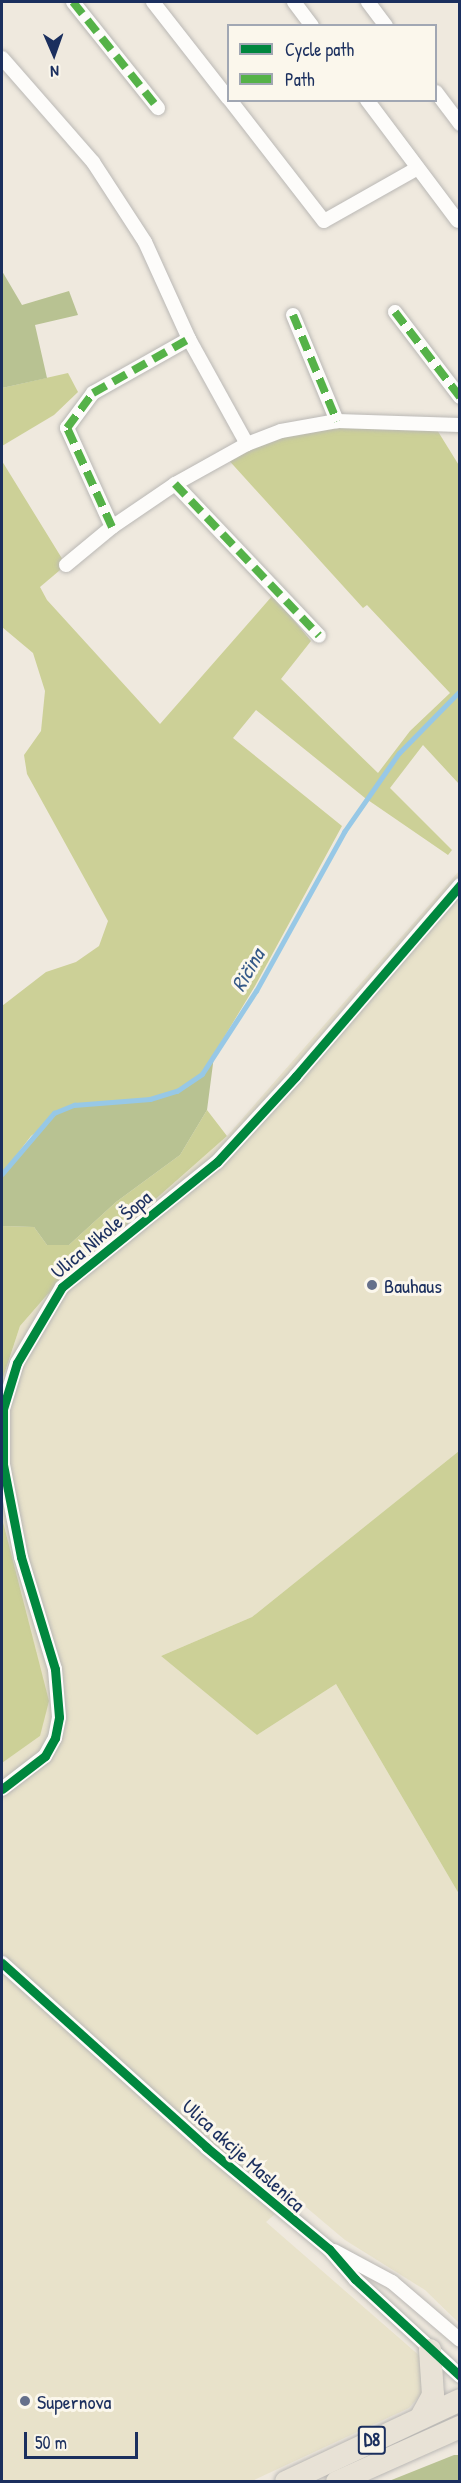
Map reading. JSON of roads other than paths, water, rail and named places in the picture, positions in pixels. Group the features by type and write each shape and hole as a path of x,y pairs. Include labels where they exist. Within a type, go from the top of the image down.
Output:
{"main road":[{"path":"421,2417 433,2395 430,2350"},
{"name":"D8","path":"286,2481 459,2400"},
{"name":"D8","path":"338,2481 459,2427"},
{"path":"433,2439 459,2440"}],"street":[{"path":"73,2 158,108"},
{"path":"153,2 227,95"},
{"path":"294,2 310,24"},
{"path":"368,2 384,24"},
{"path":"2,58 93,162 145,242 189,339 247,444"},
{"path":"437,95 459,124"},
{"path":"232,102 324,221 416,168"},
{"path":"368,102 416,168 459,221"},
{"path":"395,312 459,397"},
{"path":"293,315 337,421"},
{"path":"112,527 67,428 93,393 189,339"},
{"path":"66,565 112,527 175,484 247,444 281,431 337,421 459,425"},
{"path":"175,484 319,636"},
{"name":"Ulica Nikole Šopa","path":"2,1789 45,1756 55,1738 59,1717 55,1669 21,1557 3,1464 3,1409 17,1363 62,1287 217,1162 459,885"},
{"name":"Ulica akcije Maslenica","path":"2,1963 206,2147 329,2249 459,2376"},
{"name":"Ulica akcije Maslenica","path":"329,2249 392,2282 459,2340"}],"waterway":[{"name":"Ričina","path":"2,1174 54,1113 74,1105 150,1099 177,1091 202,1074 256,991 344,832 399,753 460,691"}],"place":[{"name":"Bauhaus","path":"372,1285"},
{"name":"Supernova","path":"25,2401"}]}
